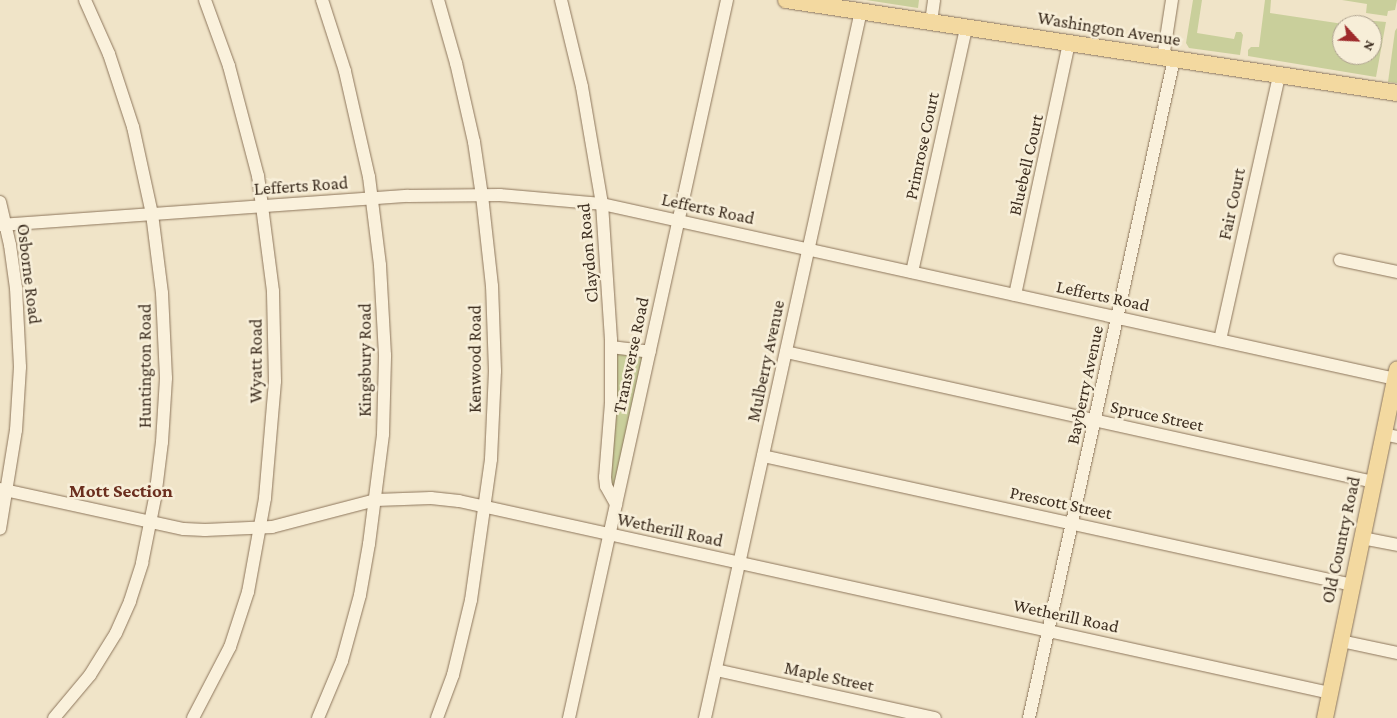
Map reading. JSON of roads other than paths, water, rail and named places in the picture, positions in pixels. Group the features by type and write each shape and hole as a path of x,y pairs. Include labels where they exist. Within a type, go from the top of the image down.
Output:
{"main road":[{"name":"Washington Avenue","path":"786,0 1397,93"},
{"name":"Old Country Road","path":"1325,718 1374,482 1390,436 1396,374"}],"street":[{"name":"Huntington Road","path":"54,718 90,675 116,633 130,601 142,563 150,522 162,442 166,378 162,293 152,214 133,127 109,54 85,0"},
{"name":"Wyatt Road","path":"194,718 207,696 238,626 248,592 270,456 275,382 273,291 263,206 244,119 229,66 205,0"},
{"name":"Kingsbury Road","path":"318,718 342,661 354,622 370,544 383,434 385,355 380,265 362,138 348,81 322,0"},
{"name":"Kenwood Road","path":"437,718 464,632 485,507 495,371 492,286 474,142 456,63 438,0"},
{"name":"Claydon Road","path":"561,0 582,87 602,204 609,280 611,347 611,403 605,477 606,486 616,504"},
{"name":"Transverse Road","path":"569,718 728,0"},
{"path":"930,22 934,0"},
{"name":"Bayberry Avenue","path":"1029,718 1117,317 1169,58 1172,0"},
{"name":"Mulberry Avenue","path":"705,718 861,11"},
{"name":"Primrose Court","path":"912,272 966,28"},
{"name":"Bluebell Court","path":"1015,295 1069,43"},
{"name":"Fair Court","path":"1220,340 1279,75"},
{"name":"Lefferts Road","path":"3,225 418,195 482,196 602,204 1220,340 1396,374"},
{"name":"Osborne Road","path":"0,202 16,288 20,367 16,430 4,490 0,529"},
{"path":"1340,260 1397,272"},
{"path":"611,347 650,352"},
{"name":"Spruce Street","path":"786,352 1374,482"},
{"name":"Prescott Street","path":"763,456 1352,585"},
{"name":"Wetherill Road","path":"4,490 150,522 205,530 235,530 260,526 272,527 376,500 430,498 459,501 1330,692"},
{"path":"1362,538 1397,545"},
{"path":"1341,641 1397,652"},
{"name":"Maple Street","path":"716,670 935,718"}],"district":[{"name":"Mott Section","path":"121,491"}]}
